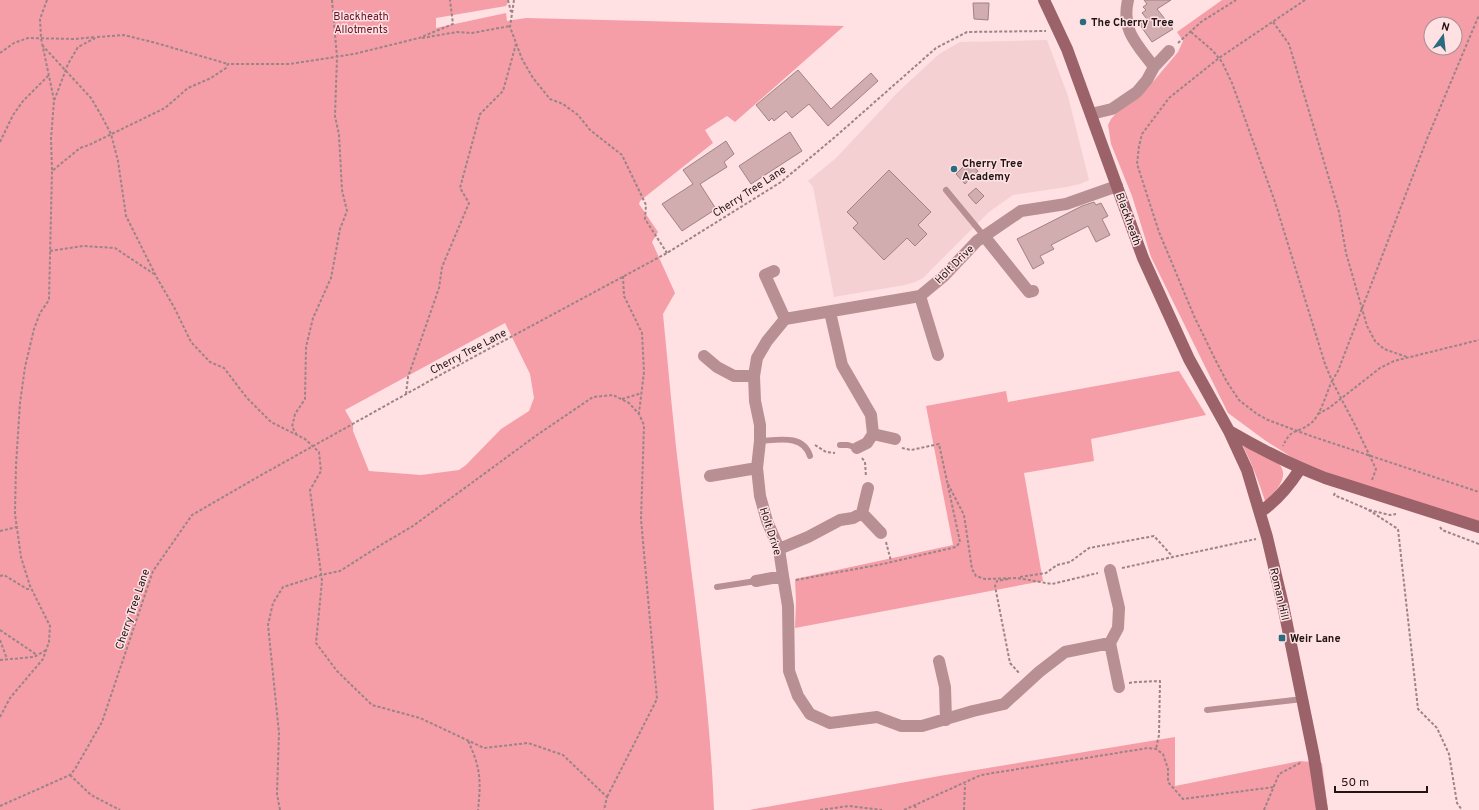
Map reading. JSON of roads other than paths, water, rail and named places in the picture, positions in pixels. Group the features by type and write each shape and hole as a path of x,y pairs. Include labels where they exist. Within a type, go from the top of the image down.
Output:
{"main road":[{"name":"Blackheath","path":"1044,0 1067,49 1144,258 1189,359 1229,431"},
{"path":"1229,431 1300,469 1479,527"},
{"name":"Roman Hill","path":"1229,431 1247,470 1267,537 1303,699 1322,810"},
{"path":"1260,512 1272,504 1300,469"}],"street":[{"path":"1128,0 1126,21 1130,34 1154,67"},
{"path":"1091,114 1112,108 1137,92 1154,67 1169,51"},
{"name":"Holt Drive","path":"920,296 944,276 977,241 1021,211 1066,204 1117,186"},
{"path":"984,236 1027,293"},
{"path":"774,270 765,275 785,319 920,296 930,338 938,355"},
{"path":"830,312 842,365 872,415 873,434 867,443 857,448"},
{"name":"Holt Drive","path":"785,319 767,341 757,358 754,376 755,401 760,425 757,468 760,496 767,521 779,549 784,579 788,606 789,671 798,696 810,714 830,723 877,716 901,726 922,726 973,711 1004,704 1039,672 1065,652 1110,643"},
{"path":"704,356 717,367 734,376 754,376"},
{"path":"873,434 895,439"},
{"path":"710,476 757,468"},
{"path":"779,549 808,537 840,520 853,518 862,513 868,488"},
{"path":"862,513 881,533"},
{"path":"1110,570 1119,608 1118,628 1110,643 1118,687"},
{"path":"756,581 784,579"},
{"path":"939,661 945,687 946,720"}],"lane":[{"path":"946,190 984,236"},
{"path":"760,441 792,440 801,443 808,448 810,456"},
{"path":"840,445 848,445 857,448"},
{"path":"717,587 756,581"},
{"path":"1207,710 1303,699"}],"place":[{"name":"The Cherry Tree","path":"1083,22"},
{"name":"Cherry Tree Academy","path":"954,169"},
{"name":"Weir Lane","path":"1282,638"}],"park label":[{"name":"Blackheath Allotments","path":"361,22"}]}
